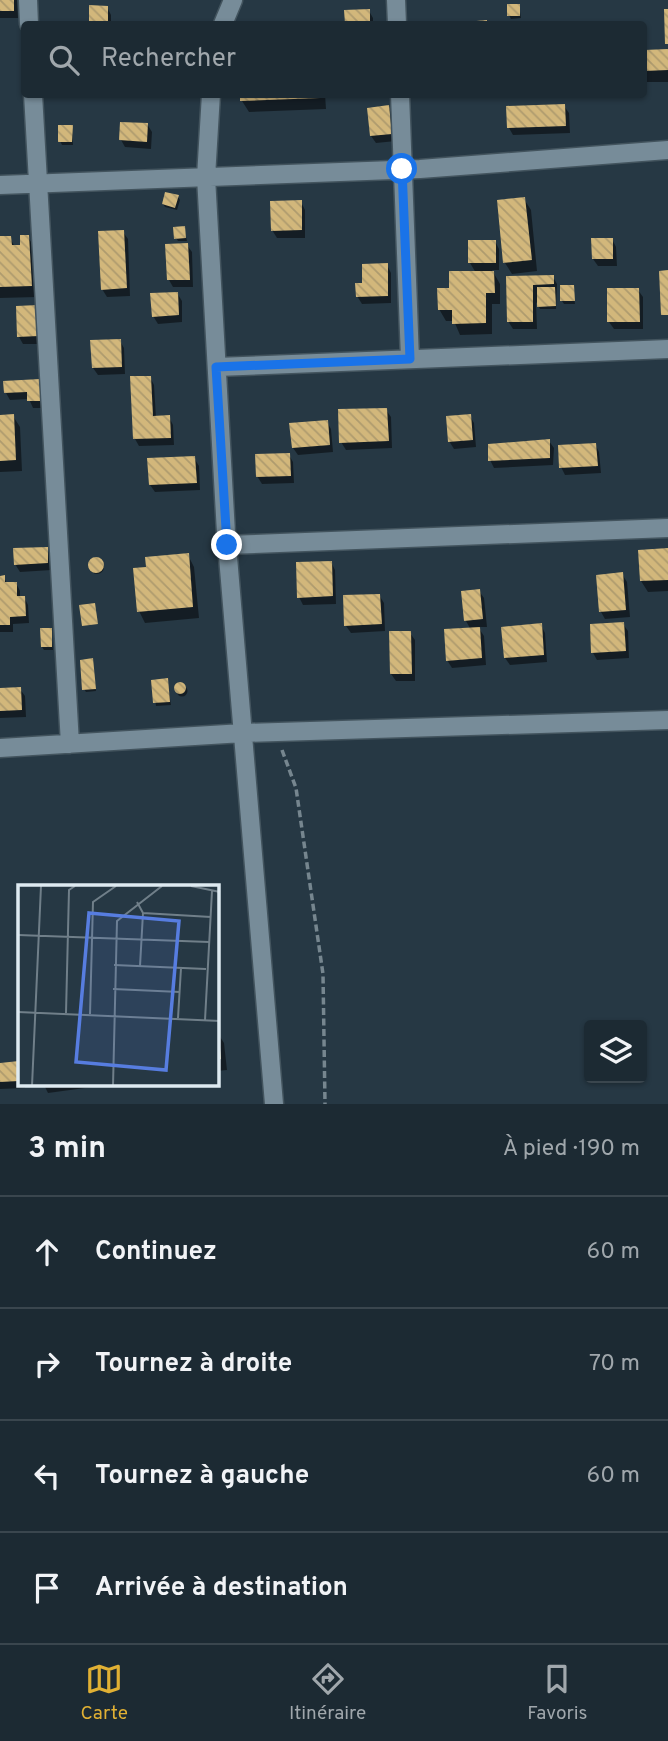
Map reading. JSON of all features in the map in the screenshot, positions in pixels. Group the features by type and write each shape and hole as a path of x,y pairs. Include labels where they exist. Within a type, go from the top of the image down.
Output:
{"street":[{"path":"28,0 29,21"},
{"path":"224,21 233,0"},
{"path":"396,0 397,21"},
{"path":"33,98 70,744"},
{"path":"211,98 206,177 227,545 274,1104"},
{"path":"400,98 410,359"},
{"path":"0,185 402,169 668,150"},
{"path":"216,367 668,349"},
{"path":"227,545 668,528"},
{"path":"0,748 243,733 668,720"}],"path":[{"path":"274,732 296,788 316,922 323,974 325,1104"}],"building":[{"path":"0,0 14,0 14,11 0,11"},
{"path":"507,4 520,4 520,16 507,16"},
{"path":"89,5 108,6 108,21 89,21"},
{"path":"370,9 370,21 345,21 344,10"},
{"path":"664,9 668,9 668,44 665,44"},
{"path":"668,49 668,70 647,71 647,50"},
{"path":"240,98 320,98 240,101"},
{"path":"565,104 566,126 507,128 506,106"},
{"path":"389,105 392,134 370,136 367,108"},
{"path":"120,122 148,123 147,142 119,140"},
{"path":"58,125 73,125 72,142 58,142"},
{"path":"165,192 179,195 175,208 162,204"},
{"path":"525,197 532,260 503,263 497,200"},
{"path":"302,200 302,230 271,231 270,201"},
{"path":"185,226 186,238 174,239 173,227"},
{"path":"124,230 127,288 101,290 98,231"},
{"path":"20,235 29,235 32,286 0,287 0,236 11,236 12,245 20,245"},
{"path":"591,238 613,238 613,259 592,259"},
{"path":"468,240 496,240 496,263 468,263"},
{"path":"188,243 190,280 167,280 165,244"},
{"path":"388,263 388,296 356,297 355,283 362,283 362,264"},
{"path":"668,270 668,315 661,315 659,271"},
{"path":"449,271 494,271 495,293 486,293 486,323 452,324 452,310 438,310 437,288 449,288"},
{"path":"554,275 554,284 533,285 533,322 507,322 506,276"},
{"path":"560,285 574,285 575,301 560,301"},
{"path":"537,287 555,287 556,306 537,307"},
{"path":"607,288 639,288 640,322 607,322"},
{"path":"178,292 179,315 152,317 150,293"},
{"path":"38,305 39,336 17,337 16,306"},
{"path":"121,339 122,367 92,368 90,340"},
{"path":"130,376 151,376 153,416 170,415 171,438 133,439"},
{"path":"40,379 41,401 27,401 27,392 4,393 3,381"},
{"path":"387,408 389,441 339,443 338,409"},
{"path":"14,414 16,460 0,461 0,415"},
{"path":"471,414 473,440 448,442 446,416"},
{"path":"328,420 330,445 292,448 289,423"},
{"path":"550,439 550,458 488,461 488,444"},
{"path":"596,443 598,466 559,468 558,445"},
{"path":"290,453 291,476 256,477 255,454"},
{"path":"195,456 197,483 149,485 147,458"},
{"path":"48,547 48,563 14,565 13,548"},
{"path":"668,548 668,580 640,581 638,550"},
{"path":"189,553 193,607 137,612 133,568 146,567 145,557"},
{"path":"96,557 104,565 96,573 88,565"},
{"path":"332,561 333,596 297,598 296,562"},
{"path":"623,572 626,610 599,612 596,575"},
{"path":"5,575 5,582 17,582 17,596 25,596 26,616 10,617 10,625 0,625 0,576"},
{"path":"480,589 483,619 464,621 461,591"},
{"path":"380,594 382,624 344,626 343,595"},
{"path":"95,603 98,624 82,626 79,605"},
{"path":"624,622 626,651 591,653 590,624"},
{"path":"542,623 544,655 504,658 501,627"},
{"path":"480,627 482,658 446,661 444,629"},
{"path":"40,628 52,628 52,647 41,647"},
{"path":"389,631 411,631 412,674 390,674"},
{"path":"93,658 96,689 82,690 80,660"},
{"path":"168,678 170,702 153,703 151,680"},
{"path":"180,682 186,688 180,694 174,688"},
{"path":"21,687 22,710 0,711 0,688"},
{"path":"18,1061 18,1081 0,1082 0,1063"}],"route":[{"path":"227,545 216,367 410,359 402,169"}]}
